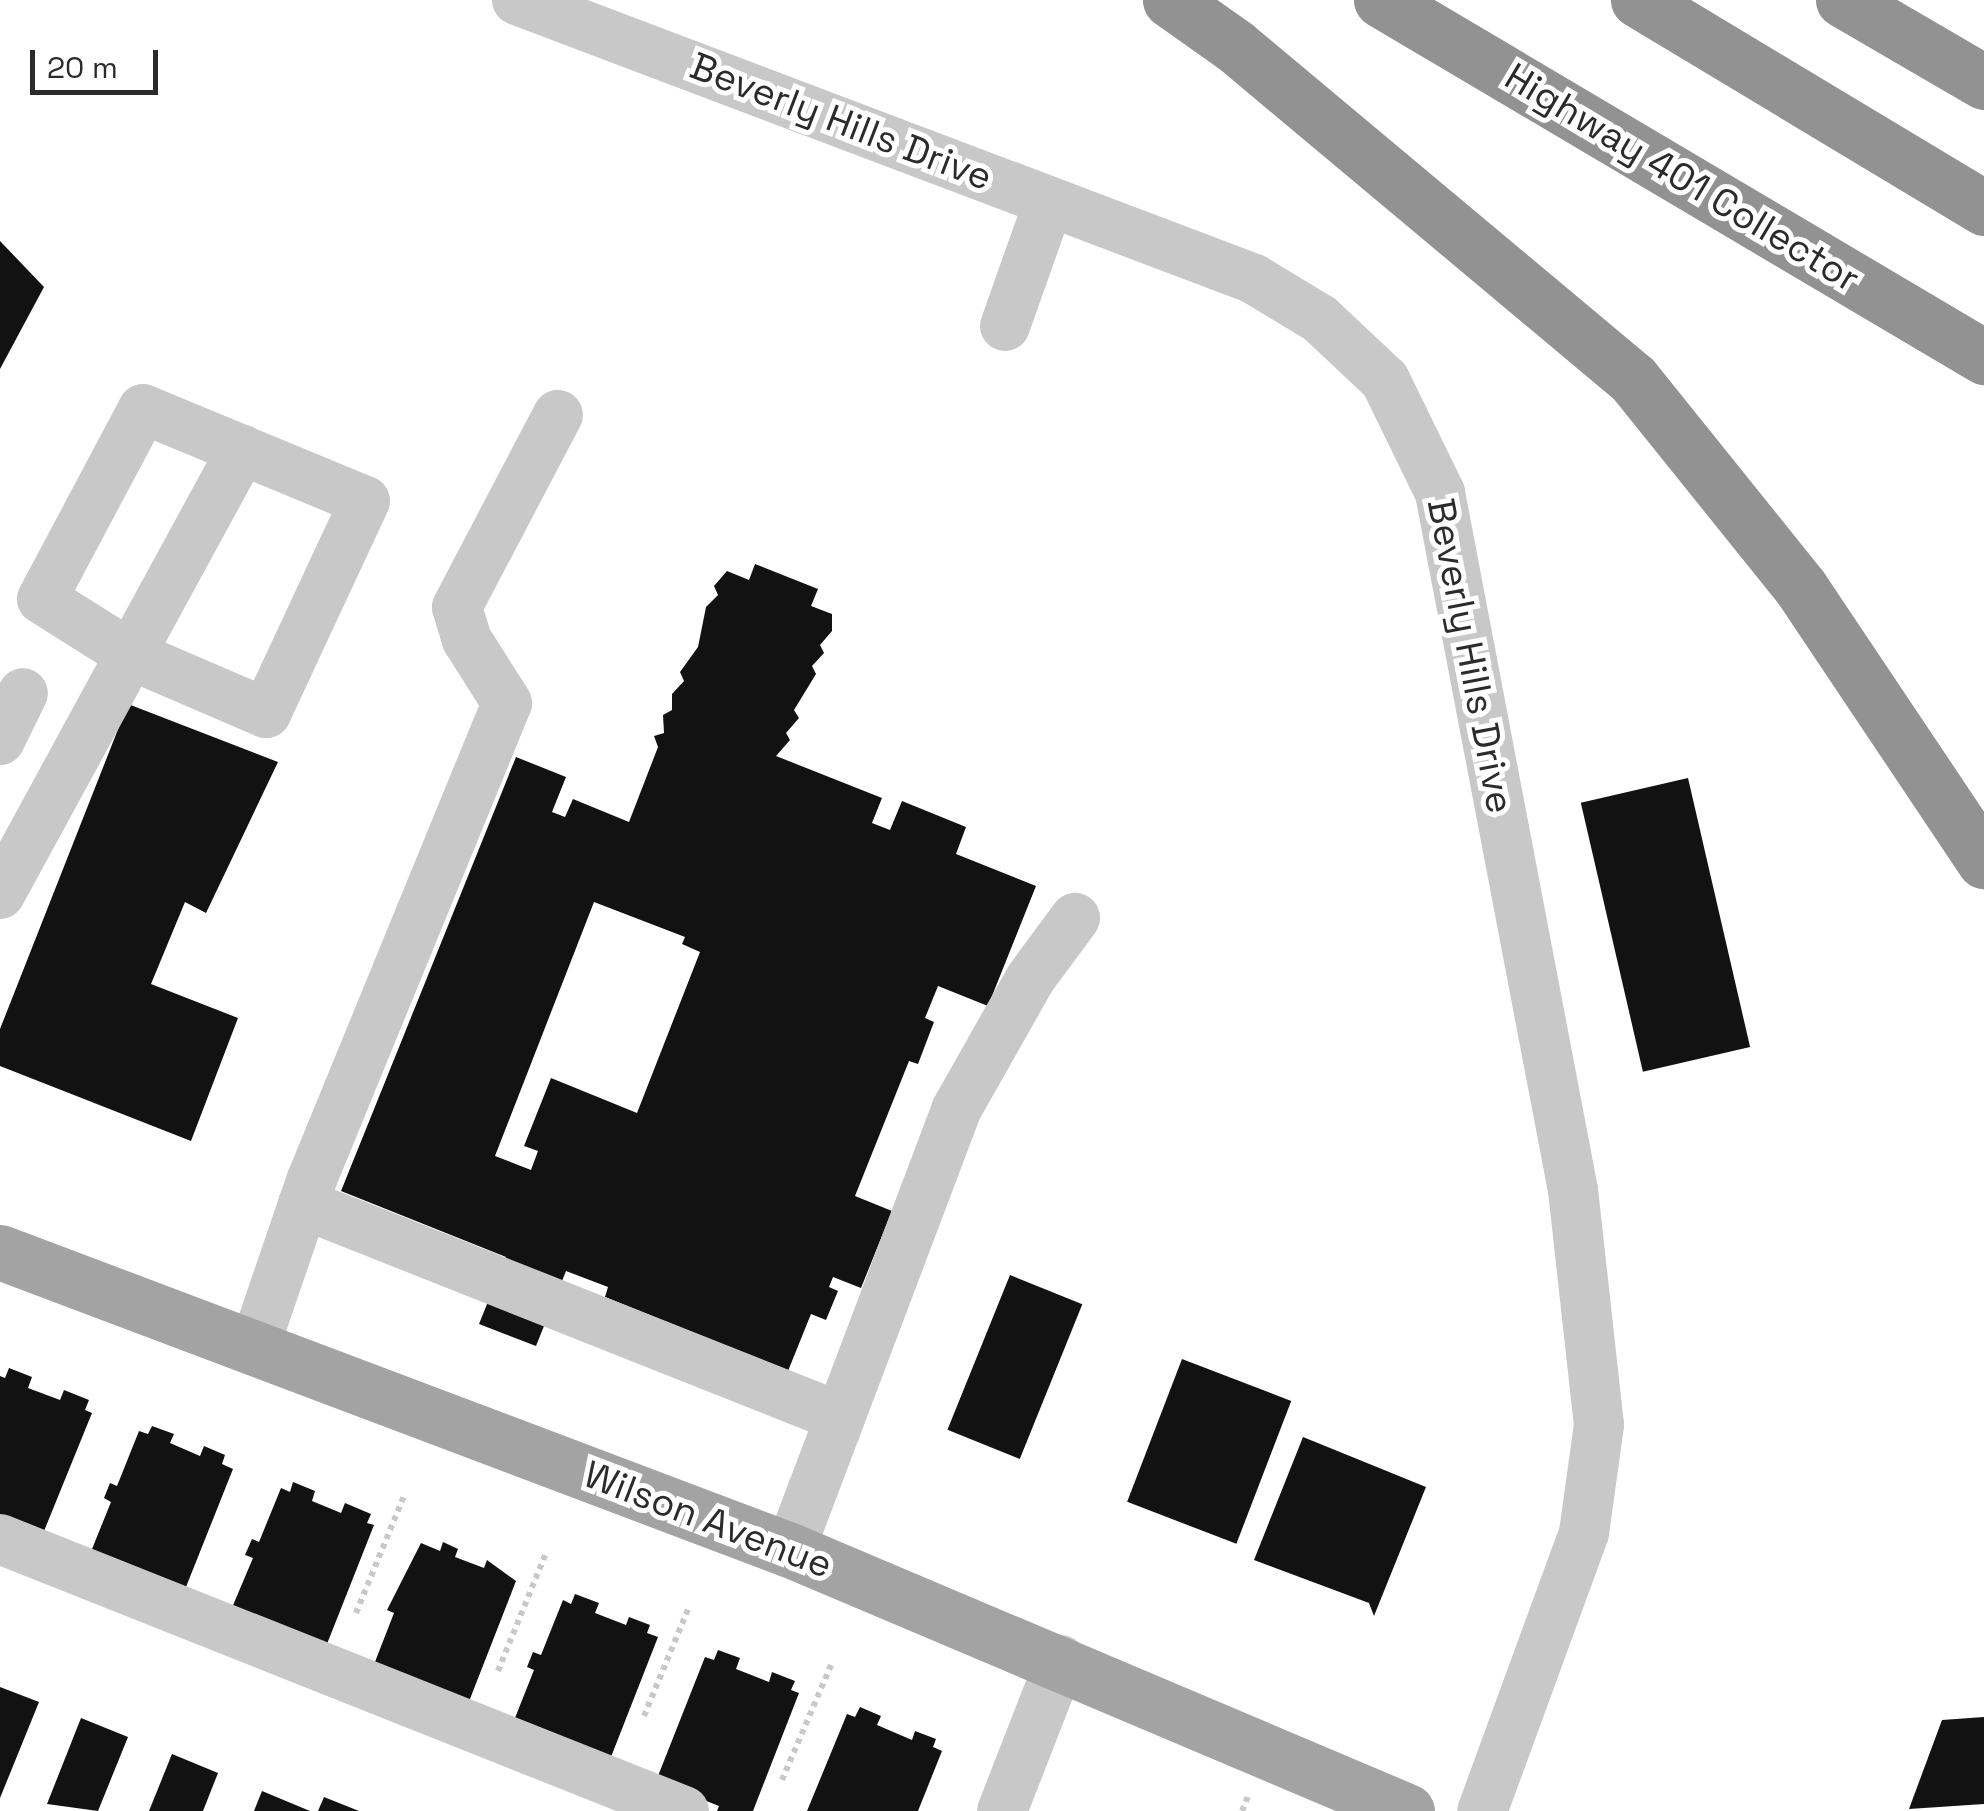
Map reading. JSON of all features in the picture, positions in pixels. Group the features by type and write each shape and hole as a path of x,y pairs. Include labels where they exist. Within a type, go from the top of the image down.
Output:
{"highway":[{"path":"1170,0 1235,46 1633,379 1801,588 1984,861"},
{"name":"Highway 401 Collector","path":"1381,0 1984,357"},
{"path":"1638,0 1984,208"},
{"path":"1843,0 1984,82"},
{"path":"1937,789 1984,891"}],"main road":[{"name":"Wilson Avenue","path":"0,1252 790,1550 1061,1660 1407,1811"}],"street":[{"name":"Beverly Hills Drive","path":"517,0 1254,279 1320,319 1385,380 1440,494 1573,1190 1599,1425 1584,1532 1482,1811"},
{"path":"1005,326 1049,202"},
{"path":"143,409 365,501 266,713 132,655 42,598 143,409"},
{"path":"254,1348 303,1204 507,704 467,640 458,606 558,415"},
{"path":"0,894 242,450"},
{"path":"0,740 23,693"},
{"path":"790,1550 956,1110 1030,980 1075,918"},
{"path":"303,1204 840,1417"},
{"path":"0,1539 684,1811"},
{"path":"1002,1811 1061,1660"}],"path":[{"path":"356,1614 404,1496"},
{"path":"498,1671 546,1553"},
{"path":"644,1716 688,1609"},
{"path":"782,1780 831,1665"}],"building":[{"path":"0,241 44,287 0,369"},
{"path":"755,564 818,589 811,606 832,614 832,631 820,645 824,653 812,666 816,674 794,710 799,718 786,733 790,740 776,756 882,798 872,823 890,830 902,801 966,827 956,854 1036,886 988,1006 938,986 925,1018 934,1022 918,1064 909,1061 855,1196 892,1211 861,1288 833,1277 829,1287 838,1291 826,1320 811,1314 788,1371 605,1297 608,1287 566,1271 536,1346 479,1324 506,1257 341,1191 516,757 566,777 552,812 565,817 573,799 629,822 658,747 654,736 664,733 663,715 672,710 672,694 684,681 680,672 698,647 706,607 718,595 714,586 727,571 749,580","holes":["594,902 685,937 682,944 700,952 637,1113 551,1078 524,1146 538,1151 531,1170 495,1156"]},
{"path":"128,704 278,762 206,913 185,902 151,984 238,1018 191,1141 0,1066 0,1029"},
{"path":"1688,778 1750,1047 1643,1072 1581,803"},
{"path":"1010,1275 1082,1304 1020,1459 947,1430"},
{"path":"1182,1359 1291,1401 1236,1544 1127,1502"},
{"path":"9,1368 32,1377 28,1388 60,1400 64,1390 89,1400 85,1410 92,1413 42,1536 0,1518 0,1376 5,1378"},
{"path":"152,1426 174,1434 170,1443 200,1456 204,1446 225,1455 222,1464 233,1469 184,1592 90,1554 111,1502 104,1498 110,1483 117,1486 139,1431 148,1434"},
{"path":"1303,1437 1426,1487 1374,1616 1369,1603 1254,1560"},
{"path":"293,1482 315,1491 312,1501 341,1513 345,1503 371,1514 367,1523 374,1525 325,1649 231,1610 253,1558 245,1555 252,1539 259,1542 281,1488 290,1492"},
{"path":"443,1542 458,1549 455,1557 484,1568 487,1560 516,1581 468,1704 373,1667 394,1613 387,1610 421,1543 440,1551"},
{"path":"575,1594 599,1603 595,1613 626,1625 629,1617 650,1625 647,1633 658,1637 609,1762 513,1723 534,1670 527,1667 533,1652 541,1655 563,1600 571,1604"},
{"path":"718,1650 740,1658 736,1669 769,1682 772,1672 795,1681 791,1690 799,1693 753,1811 717,1811 719,1806 656,1781 705,1657 714,1660"},
{"path":"0,1687 39,1702 0,1798"},
{"path":"860,1707 881,1716 877,1725 912,1740 915,1731 936,1739 933,1747 942,1751 918,1811 807,1811 847,1714 855,1717"},
{"path":"1984,1717 1984,1804 1909,1809 1942,1720"},
{"path":"81,1718 128,1737 98,1811 47,1804"},
{"path":"172,1754 218,1773 203,1811 149,1811"},
{"path":"262,1791 310,1811 254,1811"},
{"path":"324,1797 359,1811 318,1811"}]}
